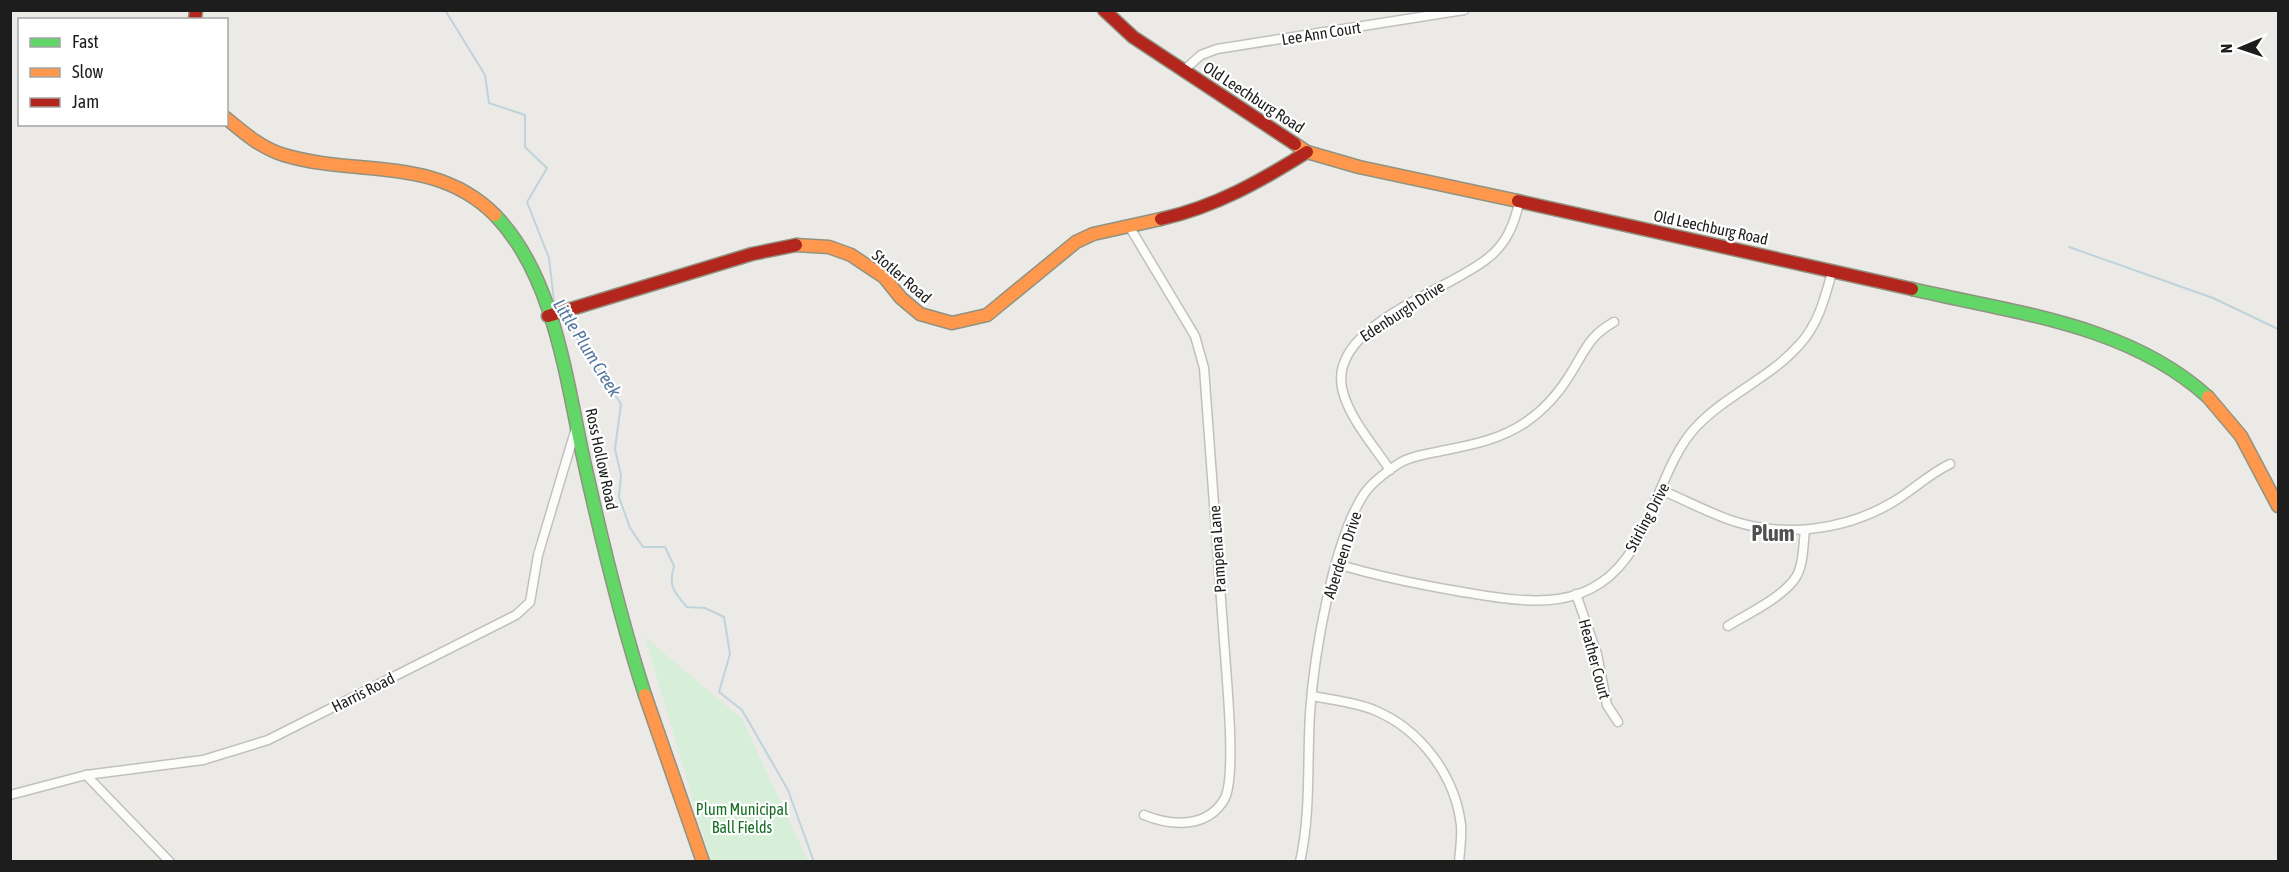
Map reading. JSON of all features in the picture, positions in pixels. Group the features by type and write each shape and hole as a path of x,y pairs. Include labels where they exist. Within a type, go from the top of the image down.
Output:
{"street":[{"name":"Old Leechburg Road","path":"1104,10 1133,37 1255,120 1307,152 1359,167 1753,252 2099,333 2148,355 2184,378 2224,414 2242,437 2278,507"},
{"name":"Lee Ann Court","path":"1184,70 1201,56 1217,49 1464,10"},
{"name":"Ross Hollow Road","path":"228,120 237,131 274,153 308,160 425,173 460,187 480,200 507,228 520,247 558,313 576,427 605,552 634,661 703,861"},
{"name":"Stotler Road","path":"558,313 636,285 767,252 813,244 846,253 870,266 886,279 910,306 932,321 959,323 987,315 1076,242 1094,234 1189,213 1256,184 1307,152"},
{"name":"Edenburgh Drive","path":"1390,470 1347,405 1341,380 1347,353 1367,330 1488,259 1508,235 1519,203"},
{"name":"Pampena Lane","path":"1129,226 1195,336 1204,368 1229,711 1229,786 1224,799 1216,809 1193,823 1177,824 1144,816"},
{"name":"Stirling Drive","path":"1337,564 1389,579 1518,601 1557,600 1603,581 1633,549 1661,490 1695,428 1799,346 1822,308 1832,272"},
{"name":"Aberdeen Drive","path":"1300,861 1305,835 1316,659 1337,564 1352,517 1364,493 1400,462 1483,442 1506,434 1525,423 1554,397 1593,336 1614,322"},
{"name":"Harris Road","path":"10,795 86,775 203,760 268,740 516,615 530,602 538,555 576,427"},
{"path":"1661,490 1733,521 1756,527 1805,530 1855,518 1892,502 1935,471 1950,464"},
{"path":"1728,626 1765,603 1794,580 1802,561 1805,530"},
{"name":"Heather Court","path":"1576,594 1597,654 1607,705 1618,722"},
{"path":"1312,696 1373,709 1397,721 1422,741 1455,796 1461,827 1459,861"},
{"path":"86,775 170,861"}],"green space":[{"name":"Plum Municipal Ball Fields","path":"645,637 742,719 808,861 711,861"}],"waterway":[{"name":"Little Plum Creek","path":"445,10 485,75 489,103 525,115 525,147 547,168 527,202 549,258 554,301 559,309"},
{"path":"2069,247 2213,298 2278,329"},
{"name":"Little Plum Creek","path":"563,316 621,404 615,449 621,475 619,497 630,528 643,547 665,547 674,566 673,588 687,607 705,608 724,617 730,654 719,692 742,710 788,790 814,862"}],"traffic: fast":[{"path":"495,215 516,241 533,270 557,336 606,555 645,695"},
{"path":"1912,289 2029,314 2106,337 2176,372 2208,397"}],"traffic: slow":[{"path":"228,120 253,140 284,155 312,161 421,175 447,183 472,196 495,215"},
{"path":"1295,144 1307,152 1359,167 1518,201"},
{"path":"796,245 829,247 851,255 884,277 901,298 920,314 952,323 987,315 1076,242 1093,234 1161,219"},
{"path":"2208,397 2241,436 2278,506"},
{"path":"645,695 703,862"}],"traffic: jam":[{"path":"195,18 196,10"},
{"path":"1104,10 1133,37 1295,144"},
{"path":"1161,219 1200,208 1237,192 1307,152"},
{"path":"1518,201 1912,289"},
{"path":"548,316 752,254 796,245"}],"district":[{"name":"Plum","path":"1773,533"}]}
